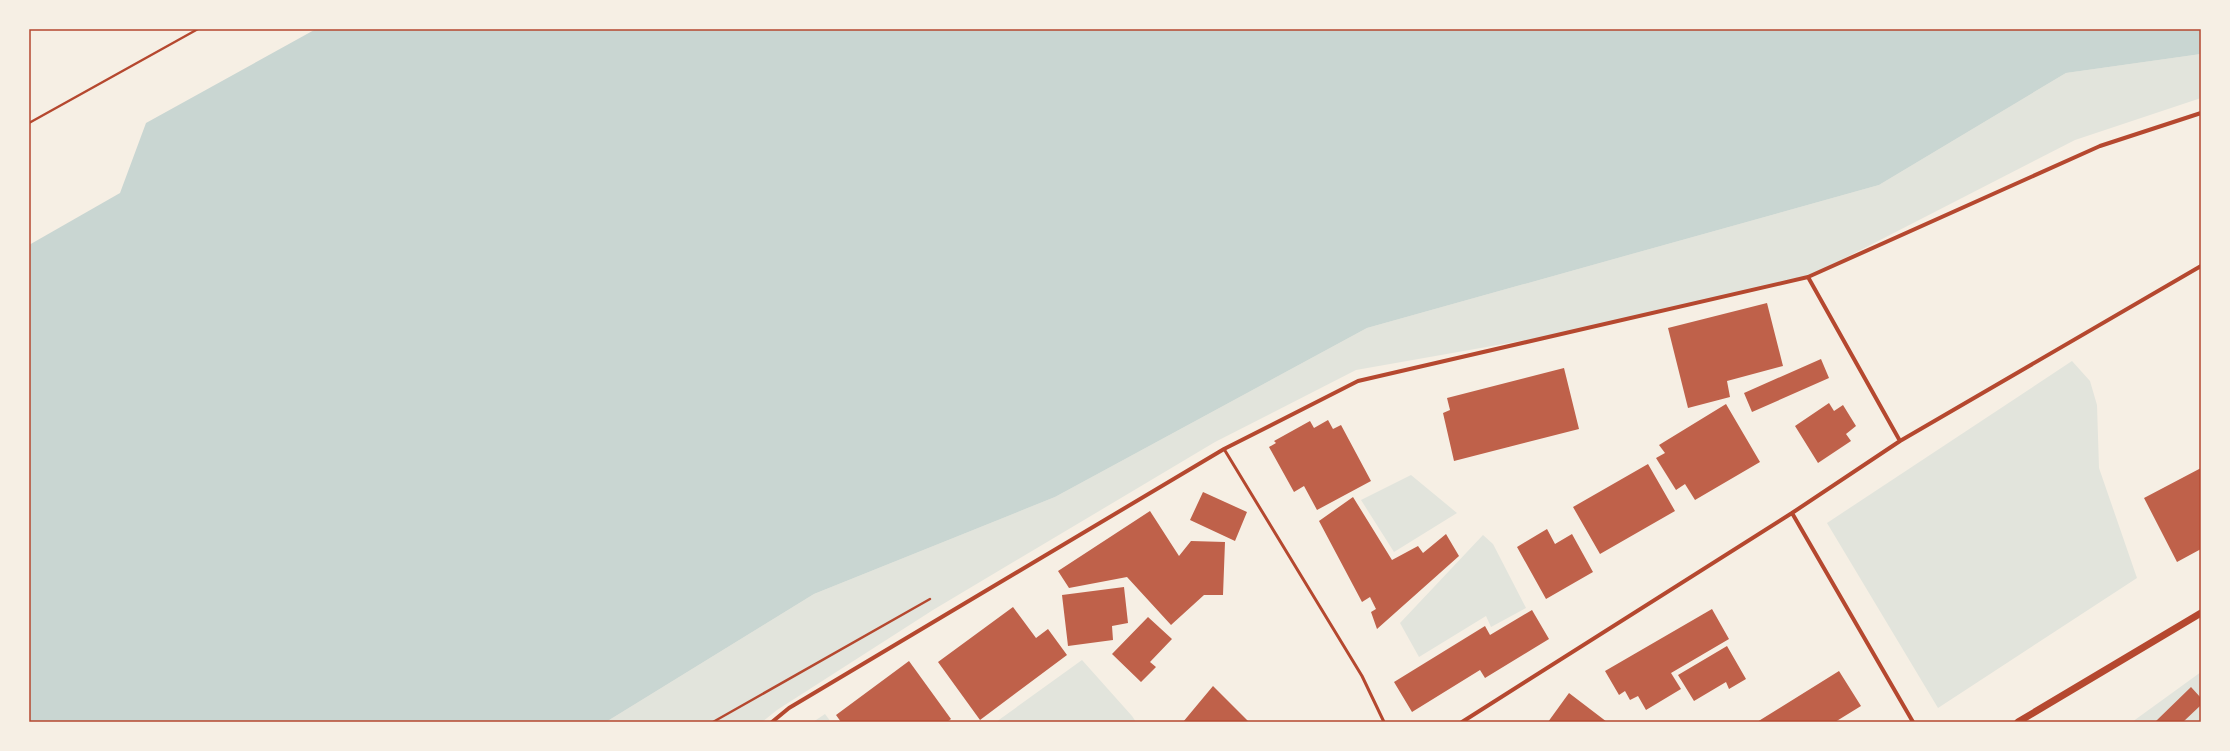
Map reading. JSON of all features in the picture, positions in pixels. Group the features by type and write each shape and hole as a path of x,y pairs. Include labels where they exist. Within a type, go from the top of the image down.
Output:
{"street":[{"path":"772,722 789,708 953,612 1224,448 1358,381 1808,277 2100,146 2201,112"},
{"path":"1462,722 1792,513 1900,442 2201,266"},
{"path":"1808,277 1900,442"},
{"path":"1792,513 1912,722"},
{"path":"2018,722 2201,613"}],"lane":[{"path":"1224,448 1362,676 1384,722"}],"path":[{"path":"29,123 198,29"},
{"path":"713,722 935,597 953,612"}],"shaded area":[{"path":"316,29 2201,29 2201,54 2066,73 1879,185 1367,328 1055,497 814,594 606,722 29,722 29,245 120,193 146,123"},
{"path":"2201,54 2201,98 2075,140 1808,277 1583,330 1356,370 1215,442 933,610 777,710 762,722 606,722 814,594 1055,497 1367,328 1879,185 2066,73"},
{"path":"2072,361 2090,381 2097,405 2099,468 2137,578 1938,708 1827,523"},
{"path":"1411,475 1457,513 1394,552 1361,500"},
{"path":"1483,535 1493,544 1526,608 1491,627 1486,616 1419,657 1400,623"},
{"path":"1082,660 1136,722 996,722"},
{"path":"2201,672 2201,722 2132,722"},
{"path":"825,714 831,722 813,722"}],"building":[{"path":"1767,303 1783,366 1727,381 1730,397 1688,408 1668,328"},
{"path":"1821,359 1829,378 1752,412 1744,393"},
{"path":"1564,368 1579,429 1454,461 1443,413 1450,410 1447,398"},
{"path":"1829,403 1834,411 1843,405 1856,426 1846,434 1851,441 1818,463 1795,426"},
{"path":"1726,404 1760,462 1695,500 1685,484 1676,490 1656,458 1665,453 1659,445"},
{"path":"1328,420 1333,429 1341,425 1371,481 1317,510 1304,486 1294,492 1269,447 1276,443 1274,441 1310,421 1314,428"},
{"path":"1648,464 1675,511 1600,554 1573,507"},
{"path":"2201,468 2201,549 2177,562 2144,498"},
{"path":"1203,492 1247,512 1235,541 1190,520"},
{"path":"1353,497 1392,560 1418,546 1423,553 1446,534 1459,556 1377,629 1371,612 1376,609 1370,597 1362,602 1319,521"},
{"path":"1150,511 1179,556 1191,541 1225,542 1223,595 1204,595 1171,625 1127,577 1069,588 1058,571"},
{"path":"1547,529 1555,544 1572,534 1593,572 1546,599 1517,547"},
{"path":"1124,587 1128,623 1112,626 1113,640 1068,646 1062,595"},
{"path":"1013,607 1036,638 1048,629 1067,655 980,720 938,662"},
{"path":"1712,609 1729,639 1671,673 1681,689 1646,710 1638,696 1630,700 1625,691 1619,695 1605,671"},
{"path":"1532,610 1549,639 1485,678 1480,670 1412,712 1394,682 1485,626 1490,635"},
{"path":"1148,617 1172,639 1150,662 1156,667 1141,682 1112,654"},
{"path":"1727,646 1746,679 1729,689 1726,682 1694,701 1678,675"},
{"path":"909,661 951,719 947,722 841,722 836,715"},
{"path":"1839,671 1861,706 1835,722 1757,722"},
{"path":"1213,686 1249,722 1183,722"},
{"path":"2191,687 2201,698 2201,705 2183,722 2155,722"},
{"path":"1569,693 1607,722 1548,722"}]}
